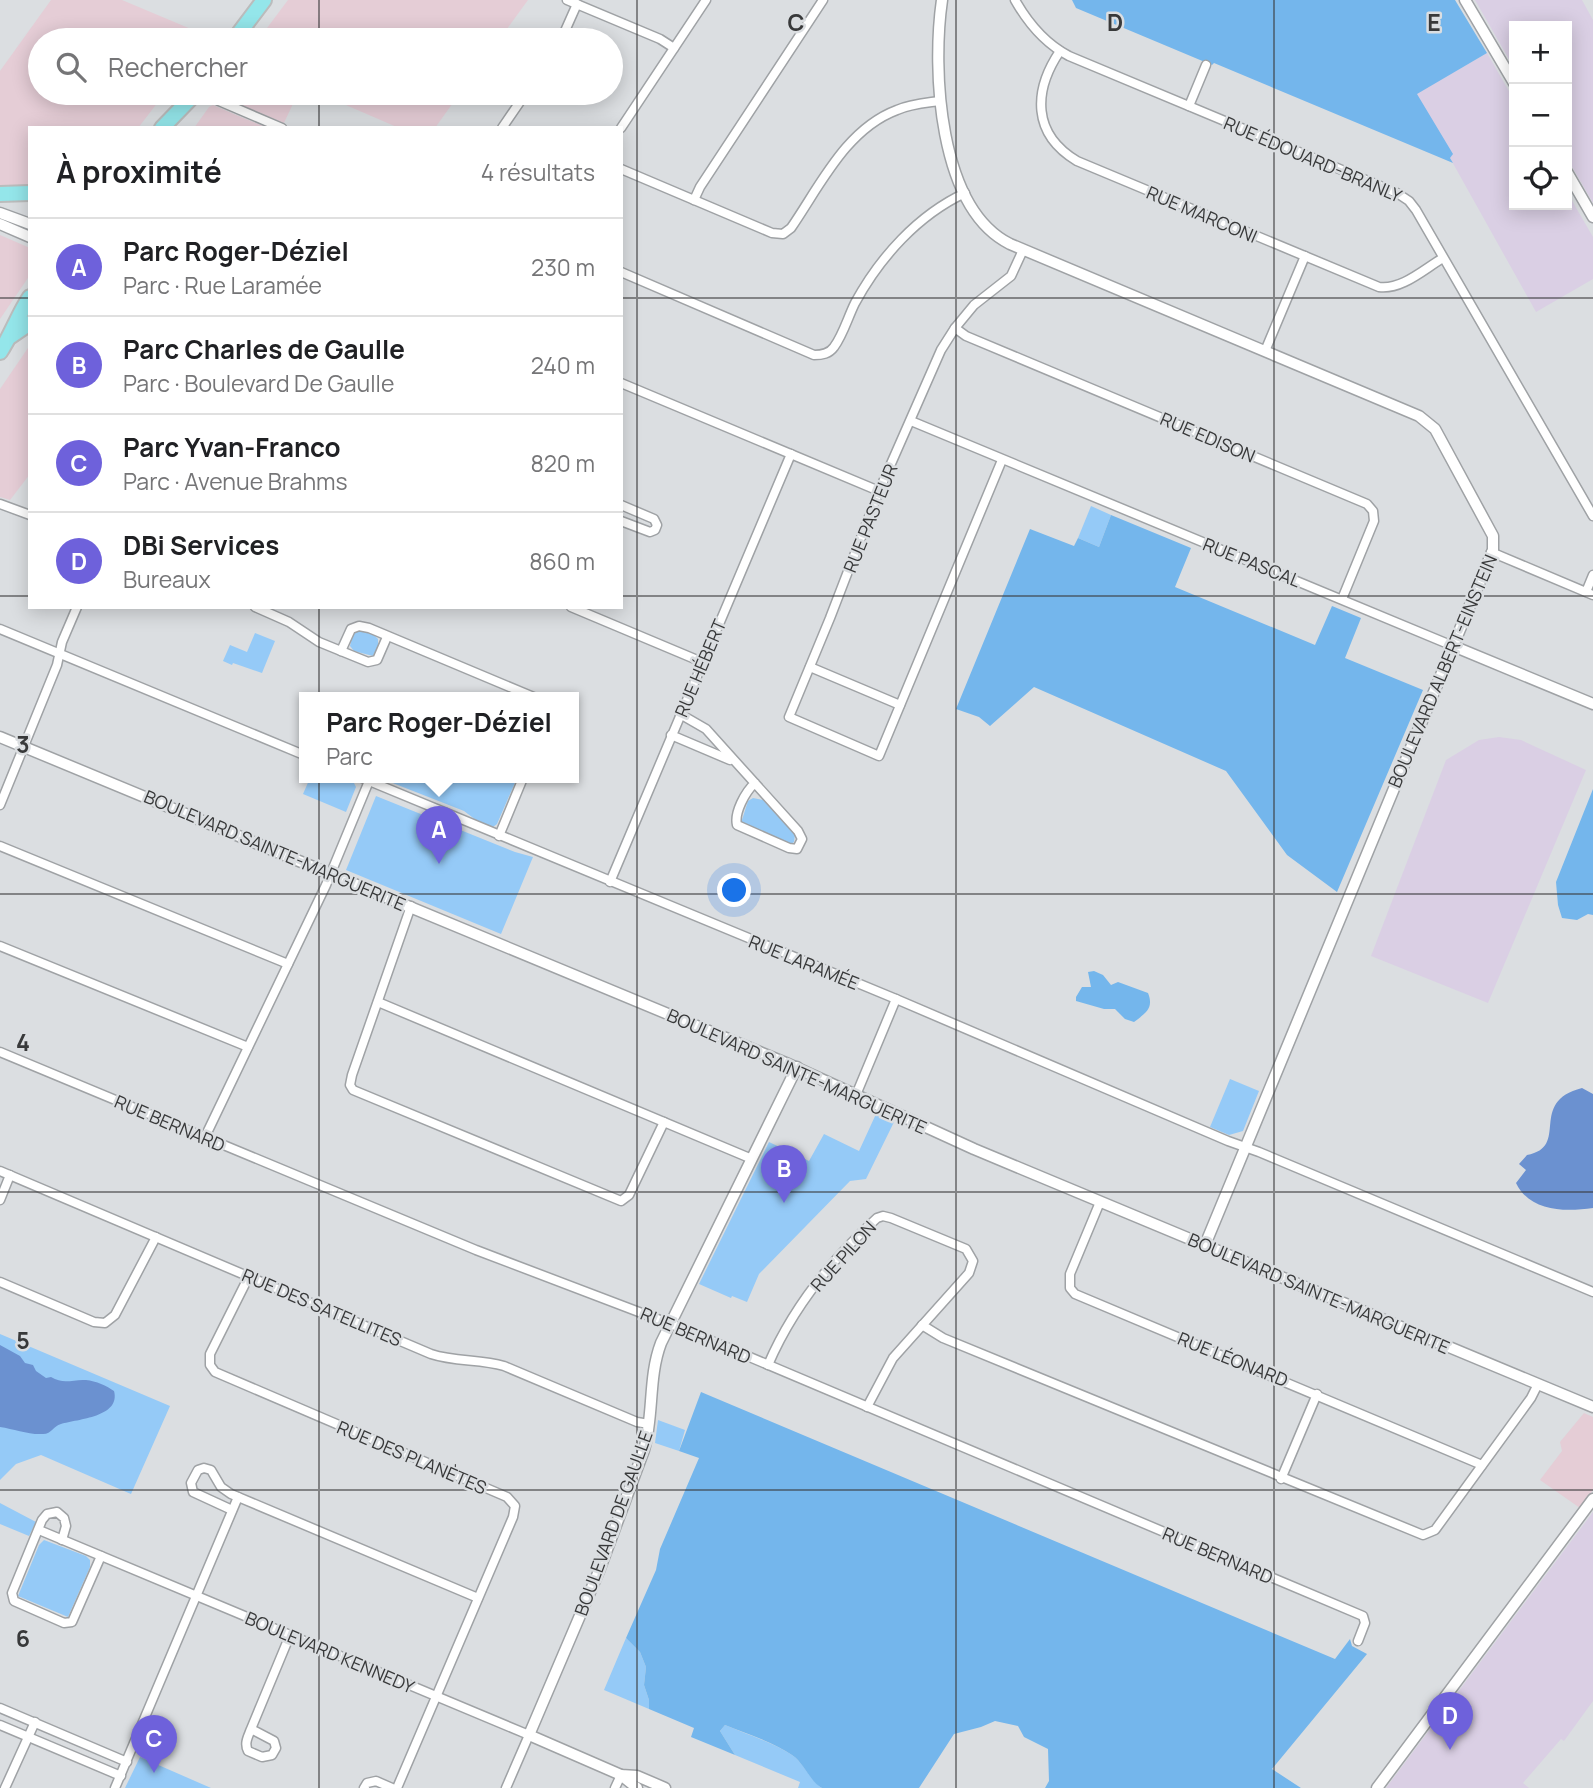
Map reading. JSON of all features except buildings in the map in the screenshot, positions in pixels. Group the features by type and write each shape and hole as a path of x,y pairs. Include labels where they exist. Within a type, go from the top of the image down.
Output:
{"highway":[{"path":"242,28 258,2"},
{"path":"164,126 186,105"},
{"path":"175,126 190,105"},
{"path":"0,194 28,193"},
{"path":"0,352 28,301"},
{"path":"11,336 28,324"}],"street":[{"path":"567,0 660,39 674,48"},
{"path":"622,126 706,0"},
{"path":"694,200 822,0"},
{"name":"BOULEVARD ALBERT-EINSTEIN","path":"942,0 938,46 939,101 951,155 965,193 977,217 987,229 1001,240 1023,250 1414,413 1435,429 1488,524 1494,542 1205,1245"},
{"name":"RUE ÉDOUARD-BRANLY","path":"1015,0 1032,26 1059,51 1402,196 1416,210 1593,516"},
{"path":"1465,0 1509,75"},
{"path":"566,28 577,4"},
{"name":"RUE MARCONI","path":"1059,51 1046,73 1040,98 1043,118 1049,132 1066,153 1084,164 1375,286 1387,288 1399,284 1443,258"},
{"path":"1189,106 1206,65"},
{"path":"623,170 772,233 786,233 846,147 864,129 899,109 939,101"},
{"path":"228,105 277,126"},
{"path":"503,126 518,105"},
{"path":"1572,181 1593,217"},
{"path":"623,273 814,355 824,354 833,349 860,295 894,248 922,220 948,201 965,193"},
{"path":"0,213 28,223"},
{"path":"0,225 28,236"},
{"name":"RUE PASTEUR","path":"900,705 879,756 789,717 879,491 939,356 955,328 974,305 1011,276 1023,250"},
{"path":"1265,351 1305,256"},
{"name":"RUE EDISON","path":"955,328 966,336 1367,504 1374,514 1374,522 1342,599"},
{"path":"623,384 879,491"},
{"name":"RUE PASCAL","path":"911,421 1593,704"},
{"name":"RUE HÉBERT","path":"610,882 791,454"},
{"path":"810,667 900,705 1002,460"},
{"path":"0,504 28,514"},
{"path":"623,506 654,519 657,525 655,530 650,532 623,522"},
{"path":"1492,552 1590,593 1593,575"},
{"path":"0,805 75,609"},
{"path":"259,609 289,622 313,639 374,662 379,657 387,637"},
{"path":"577,609 702,662"},
{"path":"341,651 349,632 355,627 369,628 521,692"},
{"path":"0,629 299,753"},
{"path":"680,714 702,726 755,783 801,835 801,843 797,849 737,825 736,818 746,794 755,783"},
{"path":"671,735 735,762"},
{"name":"BOULEVARD SAINTE-MARGUERITE","path":"0,737 797,1067 974,1149 1593,1407"},
{"path":"205,1137 331,873 364,783"},
{"name":"RUE LARAMÉE","path":"372,783 896,999 1593,1292"},
{"path":"499,836 521,783"},
{"path":"0,846 288,964"},
{"path":"411,906 352,1075 352,1087 359,1093 621,1201 629,1195 664,1122"},
{"path":"0,946 248,1047"},
{"path":"856,1095 896,999"},
{"path":"378,1002 752,1159"},
{"name":"RUE BERNARD","path":"0,1052 476,1250 670,1324 1363,1616 1366,1620 1358,1641"},
{"name":"BOULEVARD DE GAULLE","path":"506,1788 598,1571 644,1450 657,1356 670,1324 797,1067"},
{"name":"RUE DES SATELLITES","path":"0,1171 432,1354 504,1367 637,1422 649,1424"},
{"path":"0,1200 10,1175"},
{"name":"RUE LÉONARD","path":"1100,1202 1070,1274 1070,1288 1075,1294 1482,1465"},
{"name":"RUE PILON","path":"768,1365 804,1299 828,1269 880,1217 891,1218 962,1247 972,1256 972,1265 966,1278 888,1366 867,1407"},
{"path":"0,1282 94,1322 105,1323 115,1315 156,1237"},
{"name":"RUE DES PLANÈTES","path":"249,1276 210,1353 209,1362 215,1372 506,1497 515,1509 395,1788"},
{"path":"922,1325 938,1335 1281,1479 1423,1535 1435,1530 1531,1398 1538,1384"},
{"path":"1281,1479 1317,1394"},
{"path":"232,1510 193,1492 193,1478 201,1468 209,1469 223,1489 238,1497 478,1598"},
{"path":"115,1788 238,1497"},
{"path":"1377,1788 1593,1499"},
{"path":"62,1539 66,1522 57,1512 50,1512 44,1517 12,1593 12,1599 17,1603 64,1623 72,1622 101,1556"},
{"name":"BOULEVARD KENNEDY","path":"39,1530 621,1775 637,1788"},
{"path":"251,1729 290,1635"},
{"path":"0,1708 127,1762"},
{"path":"5,1788 34,1723"},
{"path":"0,1725 121,1776"},
{"path":"615,1788 621,1775"},
{"name":"BOULEVARD KENNEDY","path":"621,1775 637,1776 665,1788"},
{"path":"364,1788 368,1783 376,1781 395,1788"}],"shaded area":[{"path":"51,0 122,0 189,28 31,28"},
{"path":"288,0 528,0 508,28 267,28"},
{"path":"1072,0 1455,0 1487,53 1417,94 1453,154 1450,158 1453,163 1076,8"},
{"path":"1475,0 1582,0 1593,20 1593,203 1572,167 1572,21 1509,21 1509,59"},
{"path":"28,32 28,105 156,105 140,126 28,126 28,185 0,187 0,71"},
{"path":"1487,53 1509,91 1509,210 1572,210 1572,201 1593,237 1593,279 1536,312 1450,158 1452,154 1416,94"},
{"path":"213,105 263,126 195,126"},
{"path":"241,105 292,105 284,123"},
{"path":"346,105 451,105 436,126 394,126"},
{"path":"0,235 28,247 28,278 0,319"},
{"path":"28,348 28,477 10,500 0,497 0,389"},
{"path":"1091,506 1111,515 1099,547 1078,538"},
{"path":"1111,515 1191,548 1175,587 1315,645 1332,606 1361,618 1345,658 1423,690 1337,892 1287,855 1226,771 1034,687 990,726 979,717 956,709 1030,529 1074,546 1078,538 1099,547"},
{"path":"362,631 373,634 378,639 373,656 354,651 350,646 353,633"},
{"path":"255,633 275,641 262,673 223,661 230,645 247,652"},
{"path":"1499,737 1521,740 1586,770 1488,1003 1371,956 1446,760 1479,740"},
{"path":"308,783 354,783 356,787 346,812 303,794"},
{"path":"393,783 515,783 497,824 493,827 464,811"},
{"path":"1593,789 1593,915 1588,914 1577,920 1562,918 1556,882"},
{"path":"376,796 533,857 501,934 346,870"},
{"path":"753,798 763,800 795,835 794,842 791,844 741,823 748,801"},
{"path":"1094,971 1103,975 1111,985 1118,982 1148,993 1148,1010 1134,1022 1125,1019 1115,1009 1104,1009 1076,1001 1082,987 1091,987 1088,972"},
{"path":"1230,1079 1259,1091 1243,1131 1229,1135 1210,1127"},
{"path":"1582,1088 1593,1094 1593,1208 1571,1210 1539,1205 1522,1193 1516,1183 1526,1170 1519,1164 1527,1155 1540,1150 1546,1143 1556,1103"},
{"path":"876,1114 894,1122 866,1179 850,1181 759,1274 747,1302 699,1284 769,1142 809,1161 824,1134 859,1151"},
{"path":"0,1334 170,1406 131,1494 41,1455 16,1464 0,1480"},
{"path":"0,1345 20,1356 25,1363 33,1365 36,1371 46,1378 90,1381 108,1387 114,1391 111,1406 105,1412 58,1425 46,1434 32,1434 0,1427"},
{"path":"701,1392 1335,1659 1350,1639 1352,1646 1367,1654 1272,1769 1301,1788 1045,1788 1049,1781 1048,1749 1024,1737 1018,1726 995,1721 954,1734 919,1788 822,1788 792,1755 751,1735 725,1725 720,1731 735,1755 691,1737 694,1728 649,1709 644,1685 646,1667 640,1652 626,1638 656,1570 660,1549 699,1458 679,1451"},
{"path":"1584,1413 1593,1417 1593,1490 1580,1508 1540,1480 1562,1451 1560,1442"},
{"path":"658,1420 685,1430 679,1451 655,1443"},
{"path":"0,1503 36,1522 29,1536 0,1524"},
{"path":"1593,1512 1593,1701 1564,1741 1561,1739 1523,1783 1529,1788 1386,1788"},
{"path":"44,1540 90,1560 90,1567 68,1617 18,1596 39,1545"},
{"path":"626,1638 640,1652 646,1667 644,1685 649,1709 604,1690"},
{"path":"725,1725 792,1755 822,1788 798,1788 800,1782 735,1755 720,1731"},
{"path":"140,1757 211,1788 125,1788"}],"place":[{"name":"Parc Roger-Déziel","path":"439,864"},
{"name":"Parc Charles de Gaulle","path":"784,1203"},
{"name":"DBi Services","path":"1450,1750"},
{"name":"Parc Yvan-Franco","path":"154,1773"}]}
